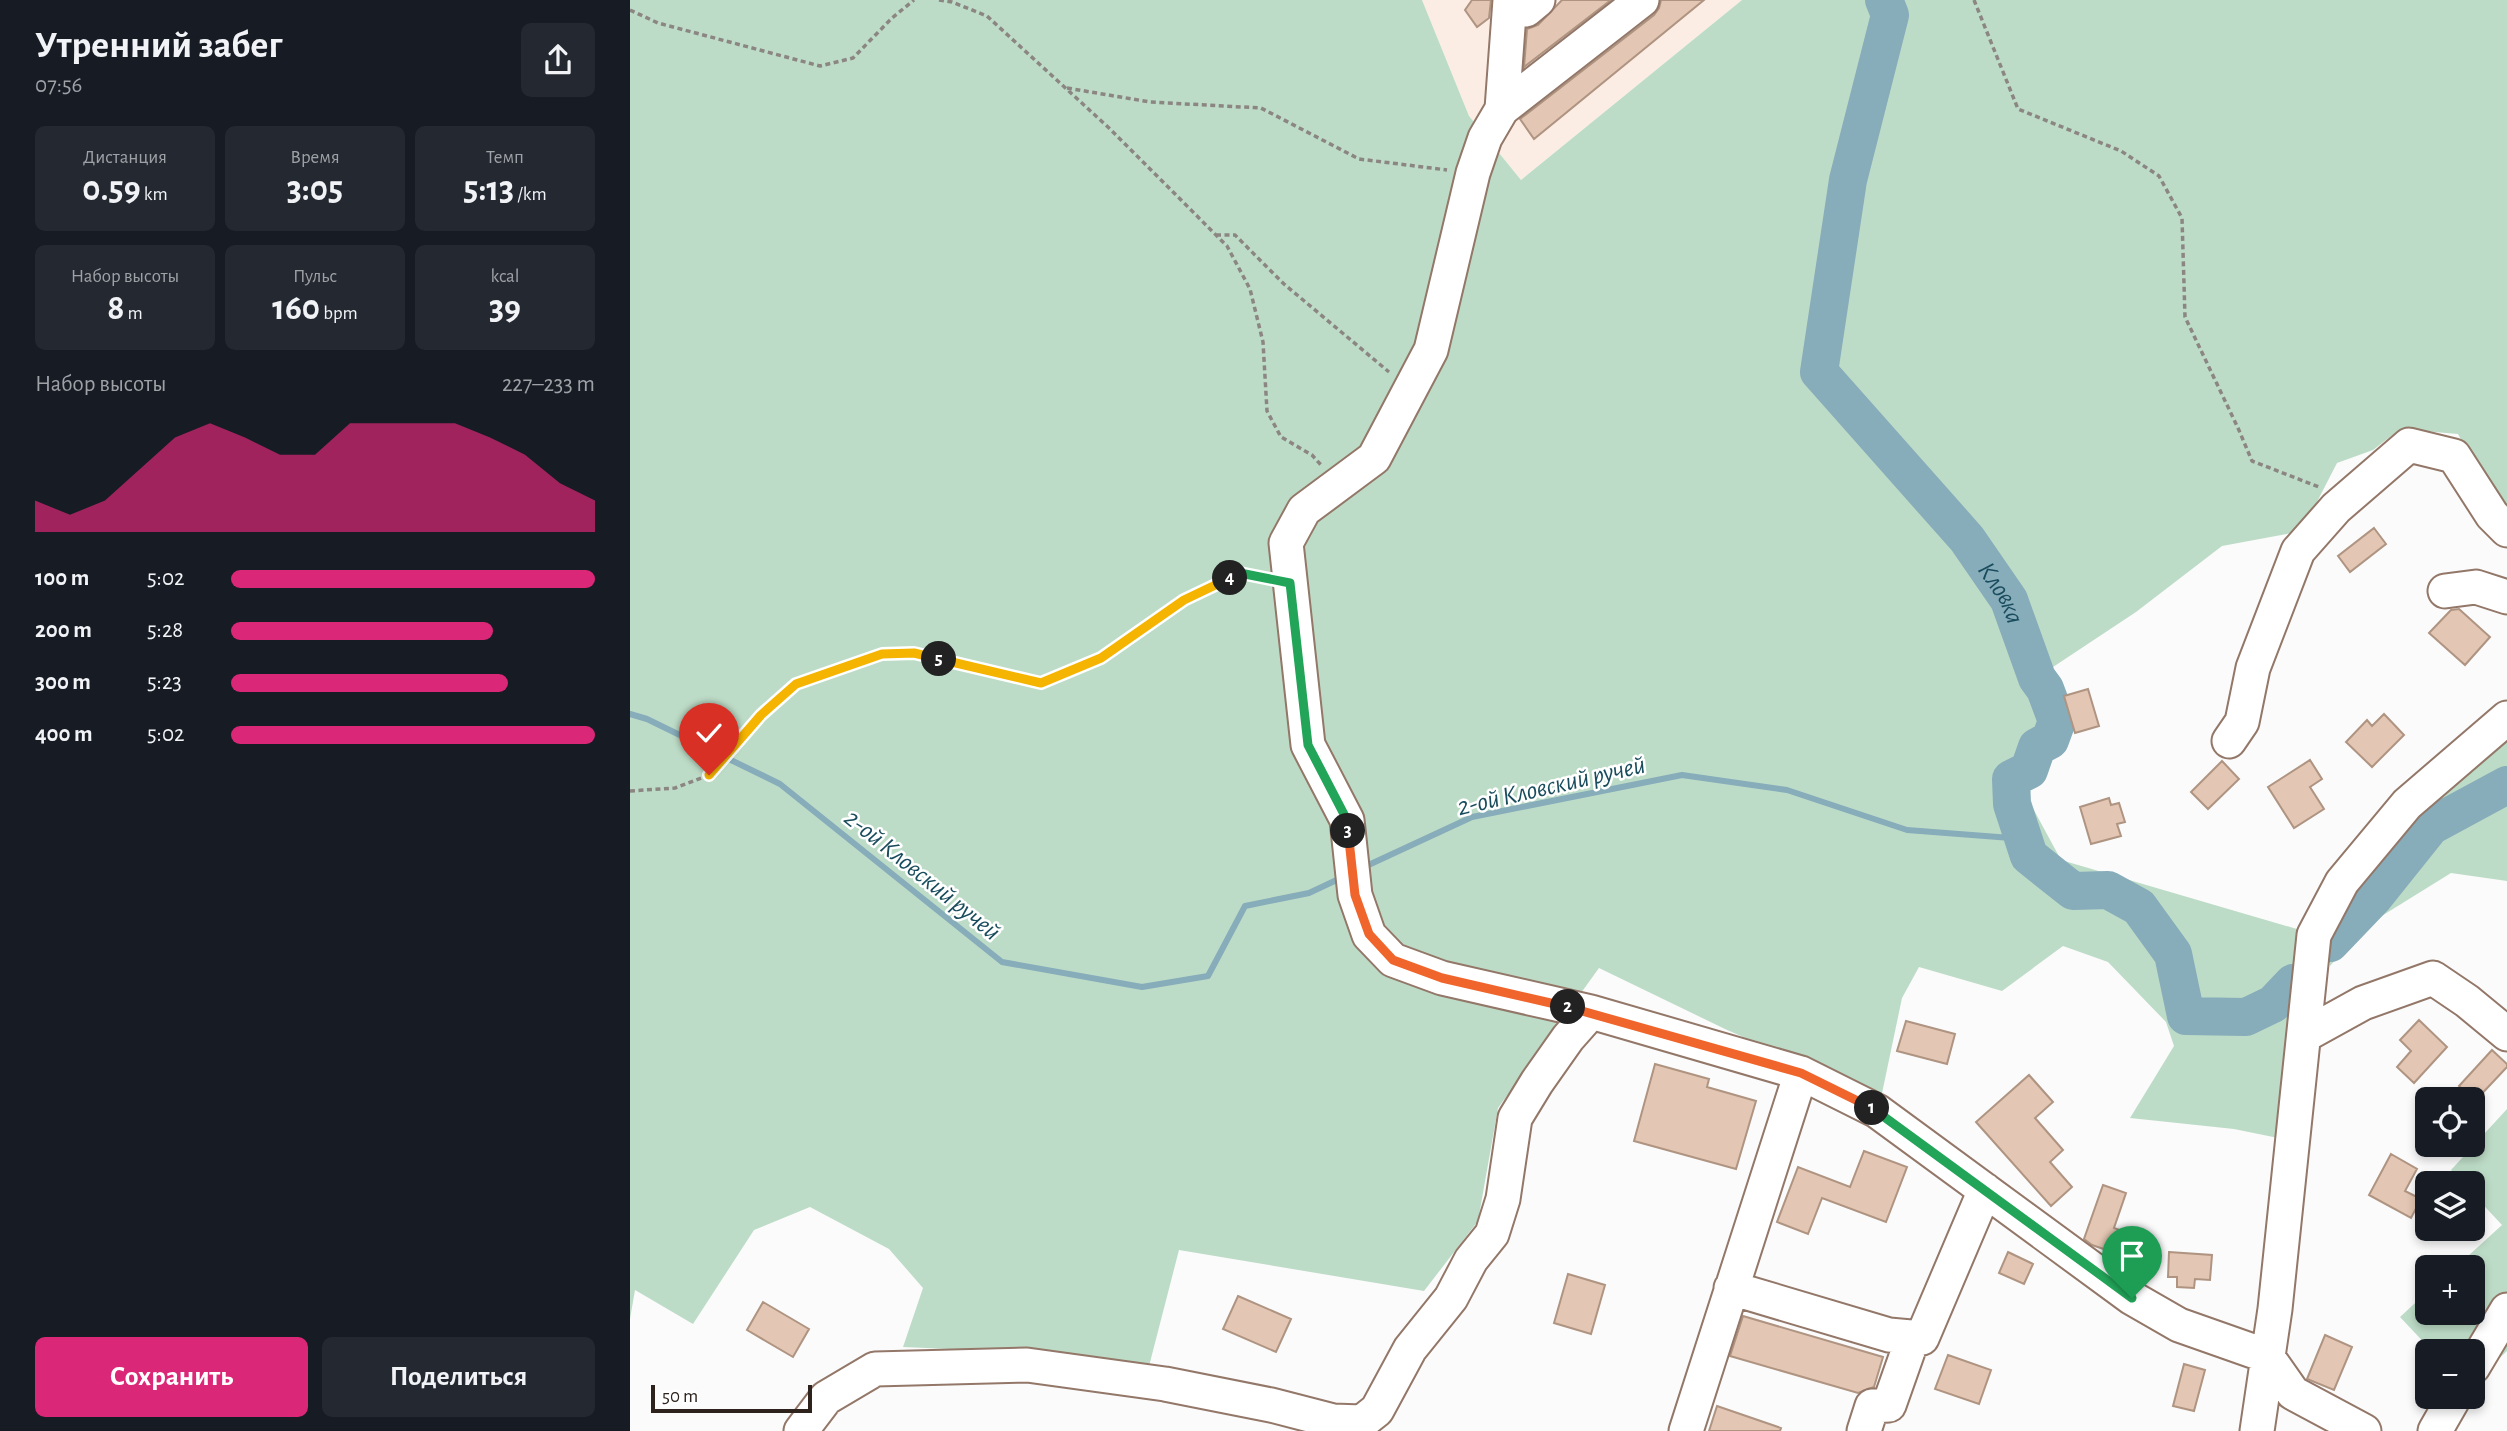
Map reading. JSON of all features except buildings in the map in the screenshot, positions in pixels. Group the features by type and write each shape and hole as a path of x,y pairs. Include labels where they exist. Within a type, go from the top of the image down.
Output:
{"street":[{"path":"1502,109 1510,0 1526,10 1538,0"},
{"path":"1642,0 1502,109 1485,138 1473,173 1431,350 1374,458 1304,510 1286,542 1308,745 1347,820 1355,895 1369,934 1393,960 1442,978 1591,1012 1801,1073 1877,1111 2132,1298 2179,1325 2267,1356 2293,1393 2364,1431"},
{"path":"2229,741 2242,722 2253,668 2298,551 2336,508 2409,444 2454,456 2492,515 2507,530"},
{"path":"2445,591 2476,587 2507,597"},
{"path":"2256,1431 2275,1309 2314,935 2342,882 2407,804 2507,718"},
{"path":"2305,1035 2363,1003 2433,978 2467,1001 2507,1034"},
{"path":"801,1431 826,1398 875,1369 1027,1365 1165,1384 1364,1426 1377,1410 1410,1349 1451,1298 1471,1260 1492,1234 1503,1199 1515,1118 1560,1049 1591,1012"},
{"path":"1686,1431 1801,1073"},
{"path":"1731,1288 1889,1335 1922,1338 1985,1190"},
{"path":"2485,1347 2507,1310"},
{"path":"1864,1431 1872,1406 1889,1405 1913,1337"},
{"path":"2435,1431 2448,1409"}],"path":[{"path":"630,10 658,23 820,66 853,58 892,18 914,0"},
{"path":"939,0 952,2 987,16 1109,128 1227,246 1250,289 1263,342 1267,411 1281,437 1312,455 1324,469 1327,493"},
{"path":"1974,0 2018,109 2121,151 2159,176 2182,218 2185,317 2252,461 2315,487 2329,485"},
{"path":"1066,88 1150,102 1261,108 1359,159 1473,173"},
{"path":"1216,235 1235,235 1284,284 1410,389"},
{"path":"630,791 676,788 709,775 761,715 796,684 882,654 914,653 1041,683 1101,658 1184,600 1240,573 1290,583"}],"shaded area":[{"path":"1422,0 1742,0 1521,180 1469,116"}],"green space":[{"path":"630,0 1422,0 1469,116 1521,180 1742,0 2507,0 2507,508 2484,484 2458,434 2400,429 2373,450 2337,463 2302,531 2222,546 2136,612 2047,671 2065,722 2047,763 2023,790 2061,860 2307,932 2283,1139 2234,1129 2130,1118 2174,1046 2166,1022 2108,962 2063,946 2002,991 1919,967 1902,998 1881,1098 1725,1029 1599,968 1498,1108 1478,1221 1424,1291 1179,1250 1147,1374 1043,1353 903,1347 923,1288 889,1249 810,1207 754,1230 693,1324 635,1290 630,1319"},
{"path":"2507,734 2507,881 2451,873 2364,927 2330,966 2329,924 2433,791"},
{"path":"2507,1109 2507,1351 2485,1372 2485,1339 2421,1339 2400,1317 2415,1303 2415,1325 2485,1325 2485,1255 2469,1255 2502,1225 2485,1207 2485,1171 2451,1170 2463,1157 2485,1157 2485,1133"}],"waterway":[{"name":"Кловка","path":"1884,0 1890,15 1848,180 1819,372 1967,539 2009,600 2037,678 2045,689 2057,721 2050,740 2037,747 2029,770 2011,779 2012,804 2029,856 2073,891 2108,890 2139,907 2173,954 2186,1016 2246,1017 2273,1004 2293,983"},
{"name":"2-ой Кловский ручей","path":"630,714 647,719 780,784 1002,962 1142,987 1208,976 1245,906 1309,893 1343,877"},
{"name":"2-ой Кловский ручей","path":"1362,868 1472,817 1682,775 1787,790 1907,830 2024,839"},
{"name":"Кловка","path":"2330,943 2375,896 2431,826 2507,785"}],"route":[{"path":"709,775 761,715 796,684 882,654 914,653 1041,683 1101,658 1184,600 1240,573 1290,583 1308,745 1347,820 1355,895 1369,934 1393,960 1442,978 1591,1012 1801,1073 1877,1111 2132,1298"}]}
